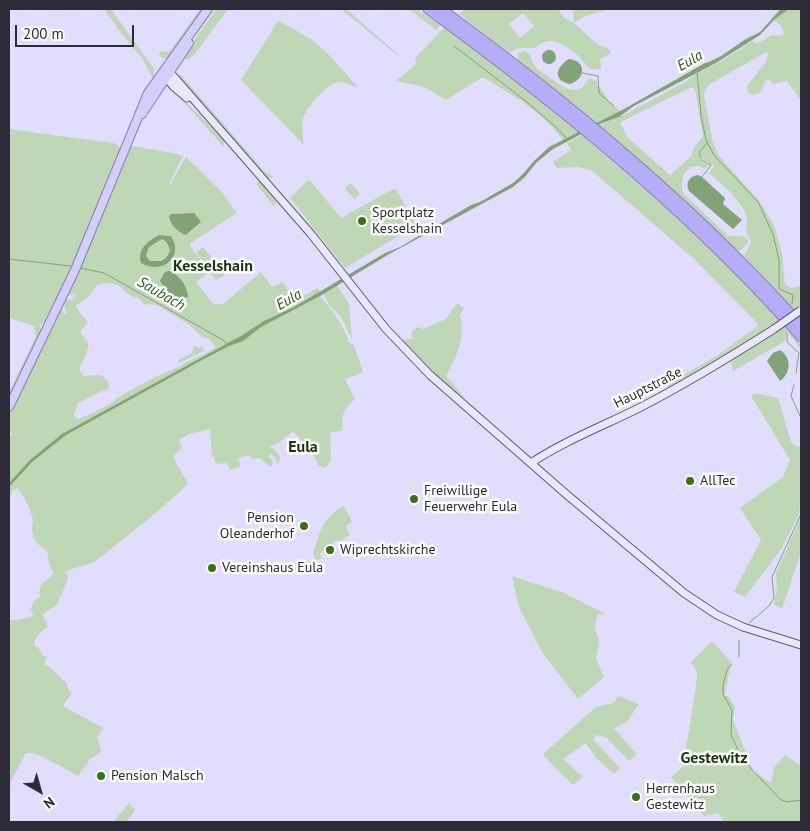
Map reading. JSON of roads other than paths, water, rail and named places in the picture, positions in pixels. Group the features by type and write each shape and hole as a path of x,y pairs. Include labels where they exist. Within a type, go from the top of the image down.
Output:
{"highway":[{"path":"428,9 451,17 470,30 575,118"},
{"path":"441,9 702,224 738,258 789,318 801,338"},
{"path":"789,318 801,326"}],"main road":[{"path":"166,73 208,9"},
{"path":"9,407 75,270 148,93 166,73 214,9"},
{"path":"166,73 293,214 386,329 422,368 530,463 684,593 717,614 744,627 801,645"},
{"name":"Hauptstraße","path":"530,463 691,380 774,329 801,310"}],"waterway":[{"path":"454,46 527,102 567,139"},
{"path":"697,71 701,115 706,140 714,155 758,202 773,234 779,260 779,289 793,295 792,304"},
{"path":"582,73 598,76 599,93 614,106"},
{"path":"702,177 711,165 702,160 700,156 700,151 707,143"},
{"name":"Saubach","path":"9,259 70,266"},
{"name":"Saubach","path":"80,268 104,273 227,344"},
{"path":"787,333 787,342 799,353 796,373"},
{"path":"794,385 791,396 801,418"},
{"path":"749,623 769,606 774,598 772,577 801,514 801,507"},
{"path":"739,640 739,657"},
{"path":"732,664 727,670 723,694 732,710 731,735 743,760 780,799 786,802 801,800"}],"place":[{"name":"Sportplatz Kesselshain","path":"362,221"},
{"name":"AllTec","path":"690,481"},
{"name":"Freiwillige Feuerwehr Eula","path":"414,499"},
{"name":"Pension Oleanderhof","path":"304,526"},
{"name":"Wiprechtskirche","path":"330,550"},
{"name":"Vereinshaus Eula","path":"212,568"},
{"name":"Pension Malsch","path":"101,776"},
{"name":"Herrenhaus Gestewitz","path":"636,797"}],"district":[{"name":"Kesselshain","path":"213,266"},
{"name":"Eula","path":"303,447"},
{"name":"Gestewitz","path":"714,758"}]}
